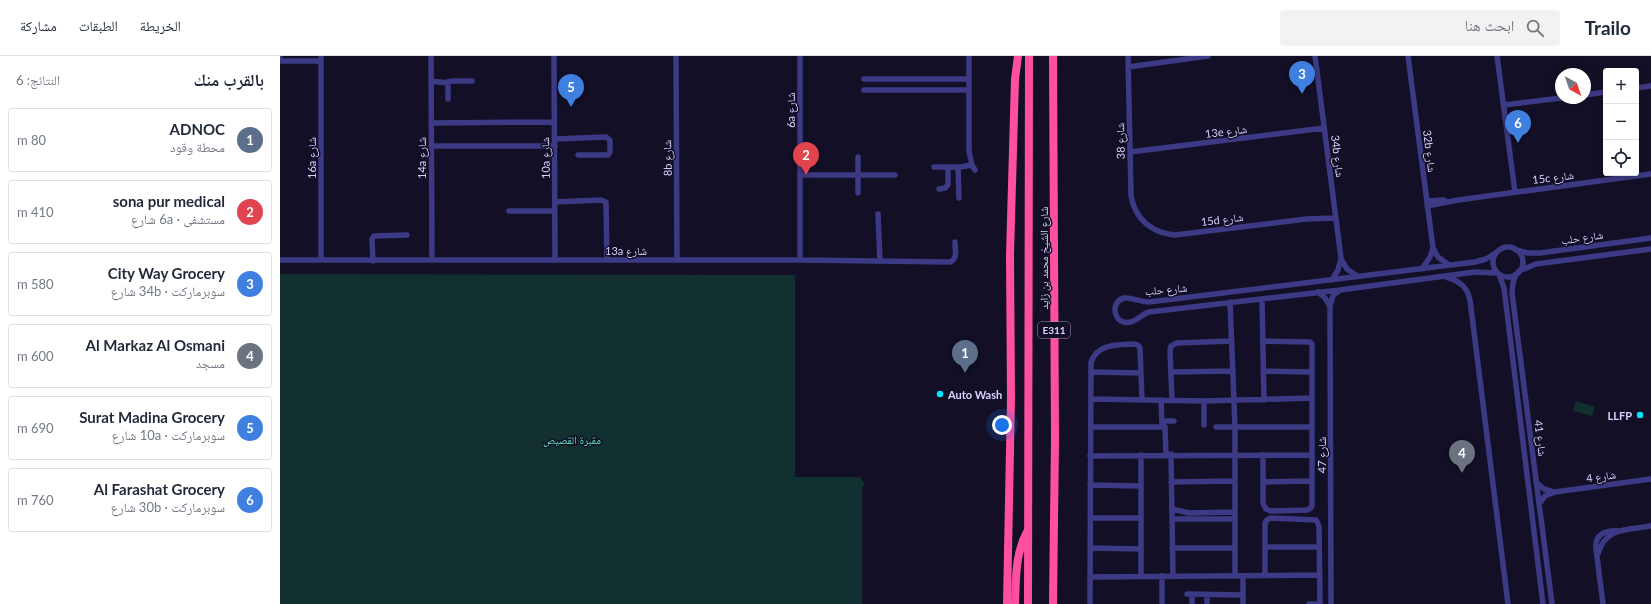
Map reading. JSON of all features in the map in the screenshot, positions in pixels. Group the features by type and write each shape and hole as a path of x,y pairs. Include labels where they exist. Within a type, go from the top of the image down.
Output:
{"highway":[{"path":"1007,604 1011,398 1010,248 1016,74 1018,56"},
{"name":"شارع الشيخ محمد بن زايد","path":"1028,604 1029,56"},
{"name":"شارع الشيخ محمد بن زايد","path":"1053,56 1055,439 1053,604"},
{"path":"1015,604 1018,559 1021,545 1028,532"}],"street":[{"name":"14a شارع","path":"430,56 432,260"},
{"name":"10a شارع","path":"554,56 555,260"},
{"name":"8b شارع","path":"676,56 677,260"},
{"name":"6a شارع","path":"800,56 800,260"},
{"path":"934,167 973,167 969,151 969,56"},
{"name":"شارع 38","path":"1128,56 1131,196 1134,207 1143,221"},
{"path":"1128,67 1208,56"},
{"name":"34b شارع","path":"1315,56 1341,258 1347,269 1357,276"},
{"name":"32b شارع","path":"1408,56 1433,248"},
{"path":"1497,56 1515,192"},
{"path":"280,58 280,61 294,59 321,59"},
{"name":"16a شارع","path":"321,59 321,260"},
{"path":"864,79 969,79"},
{"path":"431,81 472,81"},
{"path":"447,82 449,85 448,99"},
{"path":"1639,88 1651,86"},
{"path":"864,90 969,90"},
{"path":"1591,94 1603,92"},
{"path":"1504,105 1555,99"},
{"path":"431,123 554,122"},
{"name":"13e شارع","path":"1130,152 1324,128"},
{"path":"555,139 606,137 610,140 610,152 608,155 578,155"},
{"path":"431,146 555,146"},
{"path":"858,157 858,193"},
{"path":"939,189 945,188 948,183 948,167"},
{"path":"958,167 959,198"},
{"name":"15c شارع","path":"1427,204 1651,174"},
{"path":"801,175 895,175"},
{"path":"948,183 959,183"},
{"path":"555,202 603,200 606,202 607,260"},
{"path":"509,211 555,211"},
{"path":"878,214 880,261"},
{"name":"15d شارع","path":"1143,221 1158,231 1175,235 1335,216"},
{"path":"373,260 372,239 374,236 407,235"},
{"name":"شارع حلب","path":"1516,250 1528,253 1540,253 1651,238"},
{"name":"13a شارع","path":"280,260 800,260 952,262 955,257 955,242"},
{"path":"1433,248 1438,257 1450,265"},
{"path":"1422,268 1430,257 1433,248"},
{"path":"1508,248 1516,250 1522,260 1518,273 1506,277 1498,274 1493,263 1497,252 1508,248"},
{"name":"شارع حلب","path":"1518,273 1527,267 1540,263 1651,249"},
{"name":"شارع حلب","path":"1497,252 1481,261 1332,280 1149,302 1125,298 1121,299 1116,305 1115,312 1116,316 1122,322 1130,322 1140,315 1149,312 1340,290 1475,272 1498,274"},
{"name":"34b شارع","path":"1332,280 1338,270 1341,258"},
{"name":"شارع 41","path":"1518,273 1512,283 1512,293 1552,604"},
{"name":"شارع 41","path":"1498,274 1504,294 1543,604"},
{"path":"1444,276 1461,283 1469,294 1508,604"},
{"path":"1330,306 1333,296 1340,290"},
{"path":"1318,292 1325,298 1330,306"},
{"path":"1262,298 1264,400"},
{"path":"1230,302 1235,427 1235,576"},
{"name":"شارع 47","path":"1330,306 1331,604"},
{"path":"1172,400 1170,348 1174,344 1232,341"},
{"path":"1263,341 1311,342 1312,507 1309,510 1271,511 1266,509 1263,503 1263,455"},
{"path":"1090,604 1091,372 1092,360 1103,347 1138,345 1140,348 1142,400"},
{"path":"1171,372 1233,371"},
{"path":"1263,371 1312,372"},
{"path":"1091,372 1141,372"},
{"path":"1091,399 1204,401 1312,398"},
{"path":"1161,400 1162,421 1165,427 1171,482 1173,576"},
{"path":"1204,401 1204,425"},
{"path":"1162,421 1174,421"},
{"path":"1091,427 1165,427"},
{"path":"1216,427 1312,427"},
{"path":"1090,456 1168,454 1312,455"},
{"path":"1141,455 1141,576"},
{"name":"شارع 4","path":"1539,504 1545,496 1555,492 1651,479"},
{"path":"1171,482 1234,481"},
{"path":"1263,482 1312,481"},
{"path":"1536,482 1544,489 1555,492"},
{"path":"1090,485 1141,486"},
{"path":"1172,509 1189,513 1235,512"},
{"path":"1090,518 1141,518"},
{"path":"1265,576 1265,523 1267,520 1270,518 1316,520 1319,524 1320,604 1309,604"},
{"path":"1172,519 1235,519"},
{"path":"1603,604 1595,545 1600,534 1608,530 1620,531 1651,526"},
{"path":"1265,547 1319,547"},
{"path":"1090,548 1141,549"},
{"path":"1172,548 1235,548"},
{"path":"1090,577 1320,575"},
{"path":"1162,576 1162,604"},
{"path":"1243,576 1243,604"},
{"path":"1192,604 1190,594 1243,596"},
{"path":"1207,595 1207,604"}],"green space":[{"name":"مقبرة القصيص","path":"280,274 795,275 795,477 860,477 865,485 862,488 862,604 280,604"},
{"path":"1576,401 1595,407 1592,416 1573,411"}],"place":[{"name":"City Way Grocery","path":"1302,94"},
{"name":"Surat Madina Grocery","path":"571,107"},
{"name":"Al Farashat Grocery","path":"1518,143"},
{"name":"sona pur medical","path":"806,175"},
{"name":"ADNOC","path":"965,373"},
{"name":"Auto Wash","path":"940,394"},
{"name":"LLFP","path":"1640,415"},
{"name":"Al Markaz Al Osmani","path":"1462,473"}]}
